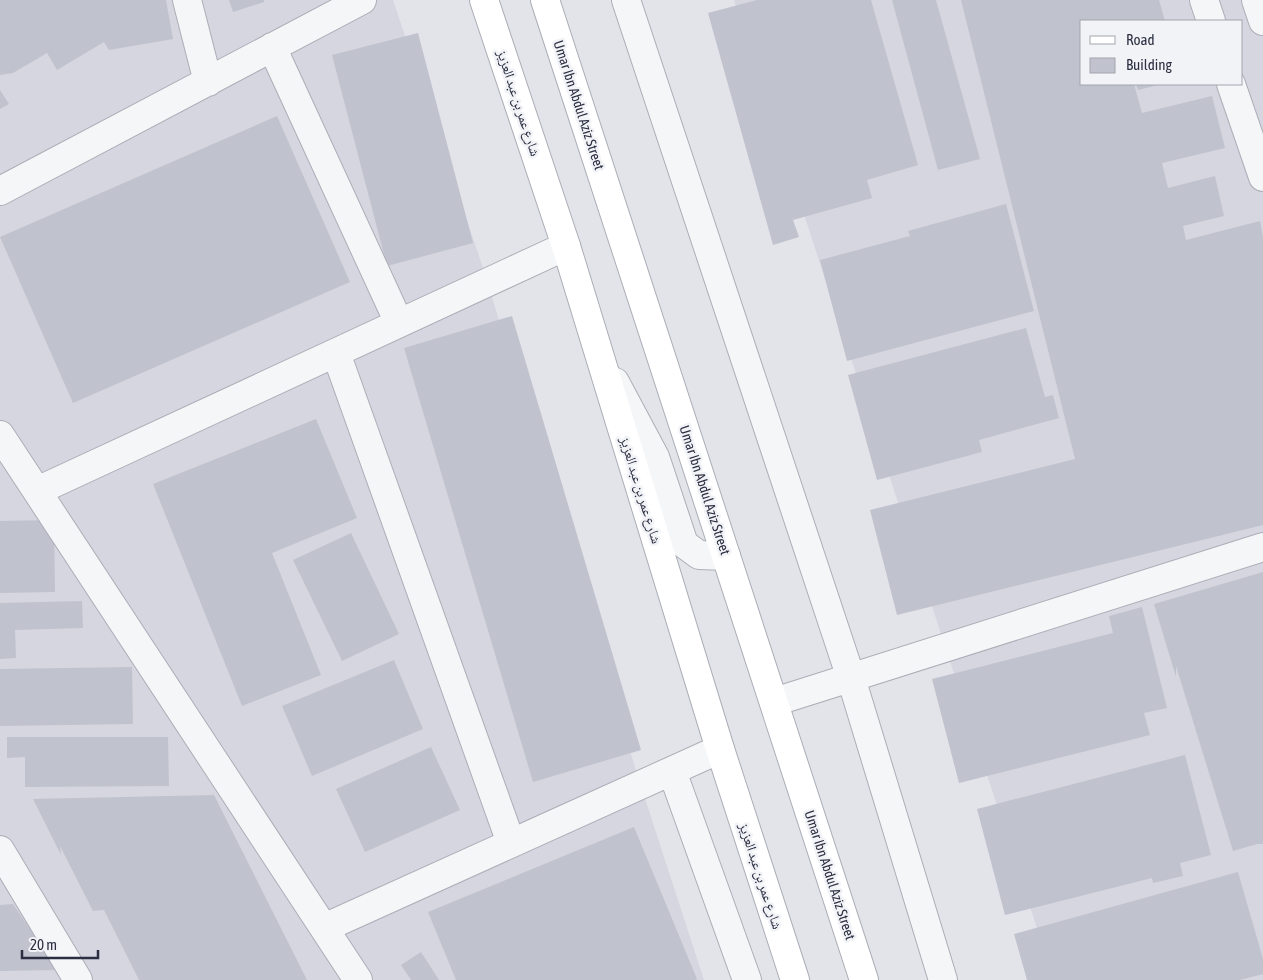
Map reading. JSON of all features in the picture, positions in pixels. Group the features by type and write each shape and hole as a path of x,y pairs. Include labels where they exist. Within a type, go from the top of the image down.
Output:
{"main road":[{"name":"شارع عمر بن عبد العزيز","path":"484,0 566,246 720,749 795,980"},
{"name":"Umar Ibn Abdul Aziz Street","path":"545,0 864,980"}],"street":[{"path":"187,0 208,82"},
{"path":"0,191 362,0"},
{"path":"626,0 851,678 943,980"},
{"path":"1204,0 1211,20"},
{"path":"1256,0 1263,21"},
{"path":"272,47 399,324"},
{"path":"1231,85 1263,177"},
{"path":"20,478 336,353 566,246"},
{"path":"599,352 655,457 684,544 699,555 726,556"},
{"path":"336,353 512,843"},
{"path":"0,435 20,478 358,980"},
{"path":"774,702 1263,547"},
{"path":"324,928 720,749"},
{"path":"672,771 747,980"},
{"path":"0,850 78,980"}],"shaded area":[{"path":"0,0 393,0 484,271 637,774 704,980 0,980"},
{"path":"734,0 1263,0 1263,980 1054,980"}],"building":[{"path":"0,0 166,0 173,39 109,50 104,42 57,70 47,53 13,73 0,75"},
{"path":"229,0 264,0 264,2 233,12"},
{"path":"757,0 871,0 918,165 867,180 872,198 793,220 799,237 773,245 708,13"},
{"path":"892,0 936,0 980,159 938,170"},
{"path":"961,0 1159,0 1165,20 1080,20 1080,85 1134,85 1142,113 1212,96 1225,148 1162,163 1168,188 1215,176 1224,216 1183,226 1186,240 1260,221 1263,237 1263,525 897,615 870,510 1075,459"},
{"path":"418,33 473,243 387,266 332,55"},
{"path":"1136,85 1158,85 1138,90"},
{"path":"0,90 9,104 0,109"},
{"path":"277,116 350,282 73,403 0,237"},
{"path":"1006,204 1034,311 847,361 820,260 910,236 908,231"},
{"path":"512,316 641,750 533,782 404,348"},
{"path":"1026,328 1045,397 1053,395 1059,418 979,440 982,452 877,480 848,375"},
{"path":"316,419 357,518 272,553 321,675 242,706 153,484"},
{"path":"54,520 55,592 0,593 0,521"},
{"path":"351,533 399,634 342,661 293,560"},
{"path":"1263,572 1263,844 1233,851 1176,666 1176,677 1154,604"},
{"path":"82,601 83,628 15,630 16,658 0,659 0,603"},
{"path":"1142,607 1167,708 1144,713 1150,735 959,783 932,679 1113,633 1109,616"},
{"path":"394,660 423,729 312,776 282,706"},
{"path":"132,667 133,724 0,726 0,669"},
{"path":"7,737 168,737 169,786 25,787 25,757 7,758"},
{"path":"431,747 460,810 365,852 336,789"},
{"path":"1185,755 1211,855 1180,863 1183,876 1153,883 1152,878 1005,915 977,809"},
{"path":"214,795 307,980 139,980 104,910 93,911 60,846 61,855 33,799"},
{"path":"634,827 697,979 456,980 428,912"},
{"path":"1238,872 1263,959 1263,974 1240,980 1027,980 1014,934"},
{"path":"13,904 58,970 0,971 0,905"},
{"path":"421,952 439,980 411,980 401,965"}]}
